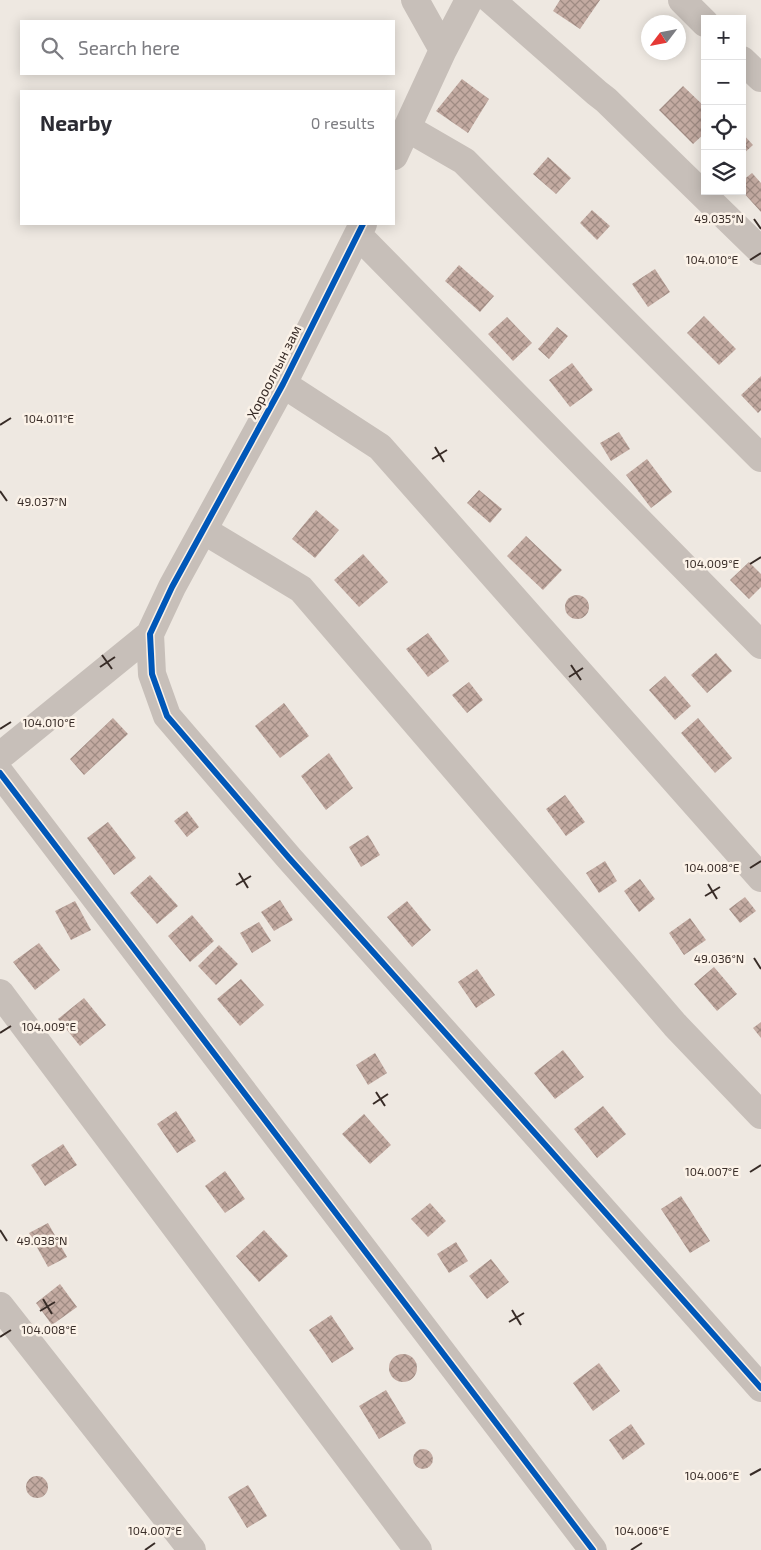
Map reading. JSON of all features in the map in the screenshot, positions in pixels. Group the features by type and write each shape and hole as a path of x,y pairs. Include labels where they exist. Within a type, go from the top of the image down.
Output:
{"street":[{"path":"415,0 443,50"},
{"path":"395,154 443,50 469,0"},
{"path":"491,0 606,100 761,251"},
{"path":"682,0 701,18"},
{"path":"746,64 761,78"},
{"path":"407,128 464,161 761,458"},
{"path":"360,229 761,645"},
{"name":"Хорооллын зам","path":"150,634 172,587 283,384 360,229"},
{"path":"283,384 380,447 761,878"},
{"path":"203,530 301,589 675,1025 761,1115"},
{"path":"0,756 150,634"},
{"path":"150,634 152,674 167,716 289,858 761,1388"},
{"path":"0,773 593,1550"},
{"path":"0,993 418,1550"},
{"path":"0,1306 192,1550"}],"building":[{"path":"560,0 600,0 580,29 553,11"},
{"path":"462,79 489,99 468,133 436,111"},
{"path":"683,86 701,103 701,137 693,144 659,110"},
{"path":"746,137 753,145 746,151"},
{"path":"548,157 571,178 556,194 533,174"},
{"path":"752,173 761,183 761,212 746,195 746,178"},
{"path":"592,210 610,226 597,240 580,223"},
{"path":"459,265 494,296 480,312 445,281"},
{"path":"655,269 670,292 648,307 632,284"},
{"path":"704,316 736,349 719,365 687,333"},
{"path":"507,317 532,343 513,361 488,334"},
{"path":"557,327 568,336 549,359 538,349"},
{"path":"572,363 593,390 570,407 549,380"},
{"path":"761,376 761,410 758,413 741,395"},
{"path":"619,432 630,449 611,461 600,443"},
{"path":"647,459 672,492 651,508 626,475"},
{"path":"479,490 502,509 490,523 467,503"},
{"path":"316,510 339,530 315,558 292,539"},
{"path":"526,536 562,570 543,590 507,556"},
{"path":"363,554 388,582 359,607 334,580"},
{"path":"749,562 761,574 761,587 749,599 730,580"},
{"path":"577,595 585,599 589,607 585,615 577,619 569,615 565,607 569,599"},
{"path":"428,633 449,661 428,677 406,649"},
{"path":"716,653 732,671 707,693 691,675"},
{"path":"665,676 691,706 675,720 649,690"},
{"path":"469,682 483,700 467,713 452,695"},
{"path":"284,703 309,736 280,758 255,726"},
{"path":"113,718 128,734 84,775 70,759"},
{"path":"698,718 732,758 715,773 681,733"},
{"path":"329,753 353,788 326,810 301,776"},
{"path":"565,795 585,822 566,836 546,809"},
{"path":"187,811 199,827 187,837 174,821"},
{"path":"108,822 136,858 114,875 87,838"},
{"path":"368,835 380,855 361,867 349,847"},
{"path":"605,861 617,881 599,893 586,873"},
{"path":"150,875 178,906 157,924 130,893"},
{"path":"640,879 655,899 639,912 624,891"},
{"path":"745,897 756,911 740,923 729,909"},
{"path":"280,900 293,920 274,931 261,912"},
{"path":"75,901 91,930 71,940 55,911"},
{"path":"407,901 431,930 412,947 387,917"},
{"path":"192,915 214,941 190,962 168,936"},
{"path":"690,918 706,940 684,955 669,933"},
{"path":"259,922 271,941 252,953 240,933"},
{"path":"39,943 60,970 35,990 13,962"},
{"path":"219,945 238,964 216,985 198,966"},
{"path":"714,967 737,994 717,1011 694,984"},
{"path":"477,969 495,995 476,1008 458,982"},
{"path":"241,979 264,1005 240,1026 217,999"},
{"path":"84,998 106,1025 80,1046 58,1019"},
{"path":"761,1022 761,1038 753,1028"},
{"path":"563,1050 584,1077 555,1099 534,1073"},
{"path":"375,1053 387,1073 368,1085 356,1065"},
{"path":"603,1106 626,1134 597,1158 574,1129"},
{"path":"176,1111 196,1141 177,1153 157,1124"},
{"path":"364,1114 391,1145 370,1164 342,1134"},
{"path":"63,1144 77,1165 45,1186 31,1165"},
{"path":"225,1171 245,1199 225,1213 205,1186"},
{"path":"681,1196 710,1241 690,1253 661,1209"},
{"path":"430,1203 446,1221 428,1237 411,1219"},
{"path":"48,1223 67,1257 48,1267 29,1233"},
{"path":"264,1230 288,1256 259,1282 236,1256"},
{"path":"456,1242 468,1261 449,1273 437,1254"},
{"path":"491,1259 509,1282 487,1299 469,1276"},
{"path":"60,1284 77,1307 52,1325 36,1303"},
{"path":"331,1315 354,1349 332,1363 309,1330"},
{"path":"403,1354 413,1358 417,1368 413,1378 403,1382 393,1378 389,1368 393,1358"},
{"path":"599,1363 620,1391 593,1411 573,1383"},
{"path":"386,1390 406,1423 379,1439 359,1406"},
{"path":"631,1424 645,1444 623,1460 609,1440"},
{"path":"419,1449 427,1449 433,1455 433,1463 427,1469 419,1469 413,1463 413,1455"},
{"path":"37,1476 45,1479 48,1487 45,1495 37,1498 29,1495 26,1487 29,1479"},
{"path":"248,1485 267,1516 247,1528 228,1497"}],"cycle path":[{"path":"362,225 283,384 172,587 150,634 152,674 167,716 289,858 761,1388"},
{"path":"0,773 593,1550"}]}
